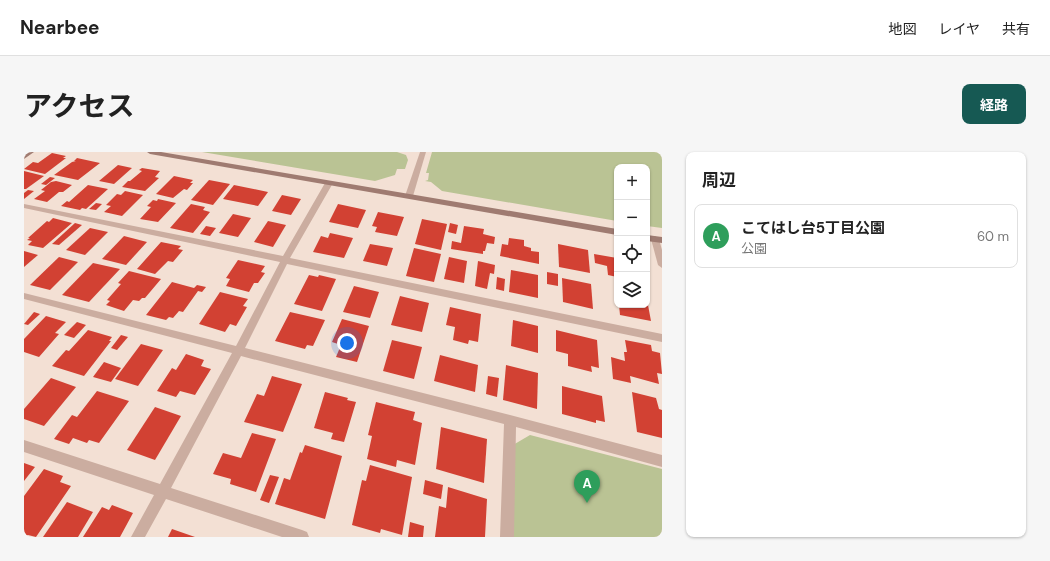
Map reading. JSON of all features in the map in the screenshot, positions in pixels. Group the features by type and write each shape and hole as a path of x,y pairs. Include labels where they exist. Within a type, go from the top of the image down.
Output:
{"street":[{"path":"24,157 31,152"},
{"path":"150,152 614,231"},
{"path":"409,196 423,152"},
{"path":"138,537 239,350 285,260 329,183"},
{"path":"24,206 662,338"},
{"path":"655,239 662,265"},
{"path":"24,296 510,420 662,461"},
{"path":"507,537 510,420"},
{"path":"24,446 302,537"}],"green space":[{"path":"202,152 397,152 406,155 408,160 405,169 397,169 395,175 375,181"},
{"path":"432,152 662,152 662,228 650,226 650,164 614,164 614,220 442,191 431,182 425,181 428,180 429,173 426,173"},
{"path":"530,435 662,469 662,537 510,537 513,445"}],"building":[{"path":"52,153 66,156 63,158 66,158 45,174 24,169 33,162 38,163"},
{"path":"77,158 100,163 78,180 54,175 72,162 76,161 74,161"},
{"path":"118,165 132,168 114,184 99,181"},
{"path":"142,168 160,171 155,177 159,178 145,191 122,187 142,171 139,170"},
{"path":"24,171 44,176 24,189"},
{"path":"174,176 193,180 190,183 193,183 187,190 184,189 173,198 156,194"},
{"path":"50,177 55,178 46,185 41,184"},
{"path":"209,180 230,184 213,205 191,200"},
{"path":"56,181 72,185 63,192 59,192 47,202 34,199 45,191 41,190 51,182"},
{"path":"88,185 108,189 86,209 82,208 80,210 61,206 67,201 69,202"},
{"path":"234,185 268,192 258,206 223,199"},
{"path":"28,190 34,191 24,199 24,193"},
{"path":"125,191 143,195 122,216 104,212 111,206 106,205 117,194 121,195"},
{"path":"282,195 301,199 291,215 272,211"},
{"path":"158,199 176,203 158,222 140,219 151,207 147,206 153,200 157,201"},
{"path":"96,203 102,204 96,210 89,209"},
{"path":"191,204 205,207 203,210 210,212 193,233 170,228"},
{"path":"338,204 366,210 358,228 329,222"},
{"path":"378,212 404,217 397,236 375,232 377,227 372,226"},
{"path":"233,214 251,218 238,237 219,233"},
{"path":"53,218 72,223 43,248 28,245 32,241 27,240 30,238 28,238 47,221 49,222"},
{"path":"422,219 447,224 441,250 415,244"},
{"path":"268,221 286,225 273,247 254,242"},
{"path":"75,223 82,225 59,245 52,244"},
{"path":"450,223 458,225 456,234 448,232"},
{"path":"206,226 216,228 210,236 200,234"},
{"path":"464,226 484,229 483,234 495,237 494,244 487,243 483,254 451,249 452,241 461,243"},
{"path":"90,228 108,232 85,255 66,250"},
{"path":"330,233 353,238 344,258 313,252 321,236 328,238"},
{"path":"124,236 147,242 126,265 102,259"},
{"path":"509,238 524,240 524,246 531,248 531,251 539,252 539,264 500,256 502,244 508,245"},
{"path":"161,242 181,246 178,249 183,250 173,262 168,261 155,274 137,269"},
{"path":"370,244 393,248 387,266 363,261"},
{"path":"558,244 588,250 590,273 559,267"},
{"path":"414,248 441,254 434,282 406,276"},
{"path":"24,251 38,255 24,267"},
{"path":"594,254 614,257 614,276 608,275 607,266 595,263"},
{"path":"59,257 78,262 50,290 30,285"},
{"path":"449,257 467,261 464,283 444,279"},
{"path":"238,260 265,266 261,272 265,273 258,283 254,283 249,292 226,286 230,279 226,278"},
{"path":"478,261 495,265 494,274 490,273 487,289 475,286"},
{"path":"93,263 120,269 89,302 62,295"},
{"path":"511,270 538,275 538,298 509,292"},
{"path":"129,271 161,279 145,298 142,298 139,301 133,300 124,311 106,305 110,301 107,300 121,284 118,283"},
{"path":"547,272 558,274 558,286 547,284"},
{"path":"309,275 318,277 319,275 336,279 322,311 294,304"},
{"path":"497,277 505,279 504,291 496,289"},
{"path":"562,278 591,284 593,309 563,302"},
{"path":"172,282 194,288 197,285 206,287 202,292 198,291 183,312 179,311 173,318 169,317 166,320 146,315"},
{"path":"354,286 379,292 370,318 343,312"},
{"path":"220,292 248,299 243,306 247,307 236,326 230,324 225,332 199,324"},
{"path":"400,296 429,303 422,332 391,325"},
{"path":"450,307 481,314 478,342 469,340 468,344 453,340 455,327 446,325"},
{"path":"619,308 649,308 651,321 620,315"},
{"path":"34,312 40,314 28,325 24,324"},
{"path":"290,312 325,320 313,346 307,345 305,349 275,341"},
{"path":"46,316 66,322 55,333 59,334 39,357 24,352 24,339"},
{"path":"342,319 369,326 357,362 336,357 341,345 332,342"},
{"path":"513,320 538,326 538,353 511,346"},
{"path":"77,322 86,325 74,338 64,335"},
{"path":"88,330 112,337 109,341 111,341 84,376 52,366 66,350 69,351"},
{"path":"556,330 597,340 599,368 591,366 592,372 568,366 568,354 556,351"},
{"path":"121,335 128,337 117,350 111,348"},
{"path":"392,340 422,347 414,379 383,371"},
{"path":"625,340 651,345 652,351 660,353 662,374 657,373 659,384 630,376 631,383 613,379 611,357 625,361 624,352 627,352"},
{"path":"141,344 163,350 138,386 115,379"},
{"path":"186,354 204,360 201,366 211,369 195,395 180,391 176,397 157,391 172,368 176,370"},
{"path":"440,355 478,365 475,392 434,381"},
{"path":"104,362 121,368 111,382 93,377"},
{"path":"506,365 538,373 537,409 503,400"},
{"path":"272,376 302,384 283,432 244,422 257,394 264,396"},
{"path":"488,376 499,378 497,397 486,394"},
{"path":"51,378 76,387 44,426 24,419 24,409"},
{"path":"562,386 602,396 605,422 596,420 596,423 562,414"},
{"path":"97,391 129,401 99,443 89,440 87,443 73,438 69,444 54,439 72,415 77,417"},
{"path":"325,392 348,398 347,400 356,402 344,442 331,439 333,433 314,428"},
{"path":"632,392 656,398 659,409 662,410 662,438 637,432"},
{"path":"376,402 415,412 413,420 422,423 415,465 397,460 396,467 367,459 372,436 368,435"},
{"path":"155,407 181,416 155,460 127,450"},
{"path":"441,427 487,439 484,483 436,469"},
{"path":"252,433 276,439 256,492 230,484 231,479 213,474 223,453 241,458"},
{"path":"305,445 342,456 325,519 275,504 284,478 290,480 300,452 302,453"},
{"path":"24,463 35,467 24,481"},
{"path":"370,465 412,477 402,535 381,529 380,533 352,525 362,480 366,481"},
{"path":"44,469 63,476 60,482 71,486 36,537 28,535 24,537 24,496"},
{"path":"270,475 279,477 269,503 260,500"},
{"path":"425,480 443,485 441,499 423,494"},
{"path":"448,487 487,499 485,537 435,537 439,506 446,508"},
{"path":"67,502 93,512 78,537 43,537"},
{"path":"112,505 133,513 120,537 83,537 102,507 109,510"},
{"path":"410,522 424,526 423,537 408,537"},
{"path":"172,529 195,537 168,537"}],"place":[{"name":"こてはし台5丁目公園","path":"587,503"}]}
